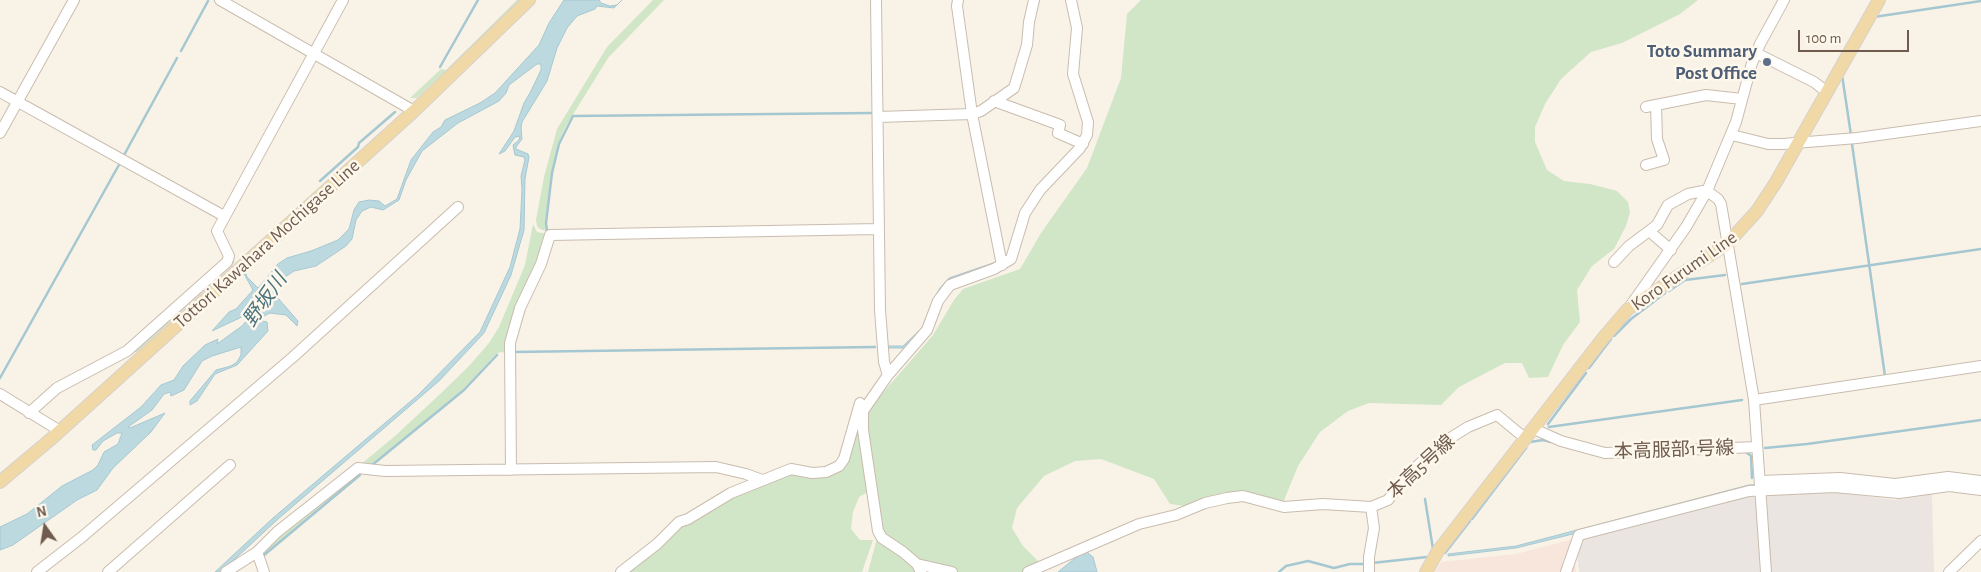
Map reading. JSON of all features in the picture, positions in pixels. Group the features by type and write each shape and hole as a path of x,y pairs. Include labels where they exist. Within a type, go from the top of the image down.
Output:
{"main road":[{"name":"Tottori Kawahara Mochigase Line","path":"0,482 414,111 529,0"},
{"name":"Koro Furumi Line","path":"1426,572 1438,551 1628,309 1727,244 1758,211 1879,0"}],"street":[{"path":"0,133 74,0"},
{"path":"220,0 314,52 414,111"},
{"path":"30,412 58,388 127,351 228,262 229,256 217,231 343,0"},
{"path":"876,0 880,310 884,362 888,375"},
{"path":"958,0 957,6 972,114 1002,265"},
{"path":"878,117 972,114 981,111 1014,88 1027,45 1028,22 1034,0"},
{"path":"952,572 919,568 902,552 882,538 878,531 863,411 866,404 888,375 927,330 938,301 950,284 1002,265 1011,259 1014,255 1025,213 1040,190 1083,144 1087,135 1088,122 1073,74 1077,28 1071,0"},
{"path":"1628,309 1670,250 1707,192 1732,135 1756,53 1784,0"},
{"path":"1756,53 1814,82 1827,92"},
{"path":"0,92 224,216"},
{"path":"1646,165 1664,160 1657,138 1651,106 1706,94 1742,99"},
{"path":"994,101 1060,125 1058,133 1083,144"},
{"path":"1732,135 1768,144 1856,138 1981,122"},
{"path":"1614,262 1625,249 1657,225 1668,206 1676,200 1688,194 1703,192 1718,198 1754,400 1766,572"},
{"path":"37,572 82,537 293,357 458,207"},
{"path":"510,470 510,343 520,308 541,264 550,235 878,229"},
{"path":"1649,231 1670,250"},
{"path":"1754,400 1981,366"},
{"path":"621,572 657,544 679,522 688,519 731,493 791,469 812,473 826,472 840,466 844,459 859,405 870,391 879,388"},
{"path":"0,394 60,430"},
{"name":"本高5号線","path":"1369,572 1369,557 1374,538 1371,507 1388,500 1410,473 1447,440 1468,427 1496,415 1530,434"},
{"name":"本高服部1号線","path":"1530,434 1548,436 1605,453 1757,447"},
{"path":"108,572 230,465"},
{"path":"226,572 257,552 277,532 358,468 385,471 716,467 762,480"},
{"path":"1566,572 1579,535 1749,491 1760,485 1840,478 1895,484 1948,476 1981,481"},
{"path":"1760,485 1834,487 1900,494 1949,486 1981,490"},
{"path":"1028,572 1139,524 1226,498 1243,496 1284,507 1323,504 1371,507"},
{"path":"1949,572 1981,541"},
{"path":"257,552 264,572"}],"shaded area":[{"path":"1756,492 1760,572 1579,572 1577,550 1580,538"},
{"path":"1836,492 1895,500 1932,494 1934,572 1771,572 1766,494"},
{"path":"1573,539 1576,572 1435,572 1441,562 1516,554"}],"green space":[{"path":"517,0 521,0 417,98 410,98 441,69 446,70"},
{"path":"653,0 664,0 608,58 566,126 558,144 551,174 545,223 546,231 540,229 537,226 536,220 544,177 557,129 607,47"},
{"path":"1141,0 1698,0 1680,14 1622,43 1591,52 1561,79 1545,104 1535,127 1535,142 1547,170 1564,181 1590,184 1617,191 1628,202 1630,212 1626,226 1614,249 1592,266 1577,290 1580,322 1563,345 1548,377 1529,378 1522,363 1505,363 1459,387 1441,405 1369,403 1348,411 1320,432 1298,466 1282,505 1249,496 1191,507 1170,504 1154,479 1101,459 1075,461 1044,476 1017,508 1012,528 1023,546 1042,565 1025,572 955,572 921,564 888,540 882,531 869,437 868,410 933,335 954,300 963,289 1020,269 1041,233 1087,168 1121,78 1127,14"},
{"path":"533,224 537,232 547,234 507,353 500,352 495,355 464,389 368,468 360,465 438,396 469,366 489,343 499,327 525,265"},
{"path":"230,253 235,262 136,353 134,350"},
{"path":"870,395 864,401 868,492 859,497 853,512 851,529 860,540 873,540 862,572 624,572 680,524 785,472 837,471 864,400"},
{"path":"364,471 261,557 260,552 355,472"},
{"path":"877,538 901,555 918,572 868,572"}],"water":[{"name":"野坂川","path":"564,0 599,0 601,3 610,6 617,5 614,8 597,6 595,9 577,16 567,28 557,48 547,81 522,122 522,139 516,147 516,149 528,154 529,157 525,179 524,230 511,275 484,333 439,381 278,519 221,572 215,572 273,518 418,395 480,332 510,267 520,229 521,176 525,160 524,157 515,155 513,145 519,140 520,136 515,137 505,151 499,154 514,131 524,103 541,70 541,64 537,64 509,85 506,93 499,101 458,123 422,151 406,180 399,200 383,210 371,207 362,211 356,220 352,239 346,246 316,266 294,271 285,277 276,294 298,321 297,326 286,315 270,313 264,316 262,321 267,322 268,331 237,365 215,374 197,401 190,405 190,401 216,370 231,366 237,362 241,355 241,347 202,361 184,390 171,396 170,392 164,394 152,410 128,427 130,428 165,413 151,432 113,468 97,490 77,500 13,545 0,550 0,527 27,514 62,486 93,470 98,465 104,452 118,444 122,433 117,433 103,441 96,450 93,450 92,445 141,407 161,385 174,380 183,366 205,345 218,339 217,344 242,326 247,320 246,315 212,331 253,290 243,272 245,271 247,277 258,288 278,264 287,258 338,240 349,229 354,210 359,202 379,201 385,206 397,199 411,160 433,132 441,127 445,120 480,103 495,93 539,45 549,23"},
{"path":"953,4 998,263 950,280 923,329 904,348 888,348 888,346 903,346 922,328 933,300 949,278 996,262"},
{"path":"1764,484 1788,487 1605,526 1516,548 1448,556 1448,554 1516,546 1749,485"},
{"path":"1087,552 1093,557 1097,572 1058,572 1079,555"}],"waterway":[{"path":"440,67 478,0"},
{"path":"181,51 208,1"},
{"path":"1874,17 1981,1"},
{"path":"123,157 177,58"},
{"path":"1842,75 1851,135"},
{"path":"320,181 358,147 359,143 395,112"},
{"path":"547,231 546,223 552,173 559,144 573,116 872,113"},
{"path":"1852,144 1885,376"},
{"path":"0,378 120,163"},
{"path":"1742,284 1981,249"},
{"path":"1669,291 1685,280 1725,275"},
{"path":"1614,336 1631,319 1665,293"},
{"path":"1589,368 1611,339"},
{"path":"513,352 875,347"},
{"path":"371,466 464,390 497,355"},
{"path":"1548,424 1586,373"},
{"path":"1549,427 1742,400"},
{"path":"1765,448 1981,420"},
{"path":"1530,442 1543,440 1551,442"},
{"path":"1472,519 1526,448"},
{"path":"1746,452 1751,456 1752,478"},
{"path":"263,556 360,475"},
{"path":"1425,499 1433,549"},
{"path":"1445,553 1470,521"},
{"path":"1372,563 1427,557"},
{"path":"1279,572 1286,566 1308,561 1334,568 1350,564 1367,564"}],"place":[{"name":"Toto Summary Post Office","path":"1767,62"}]}
